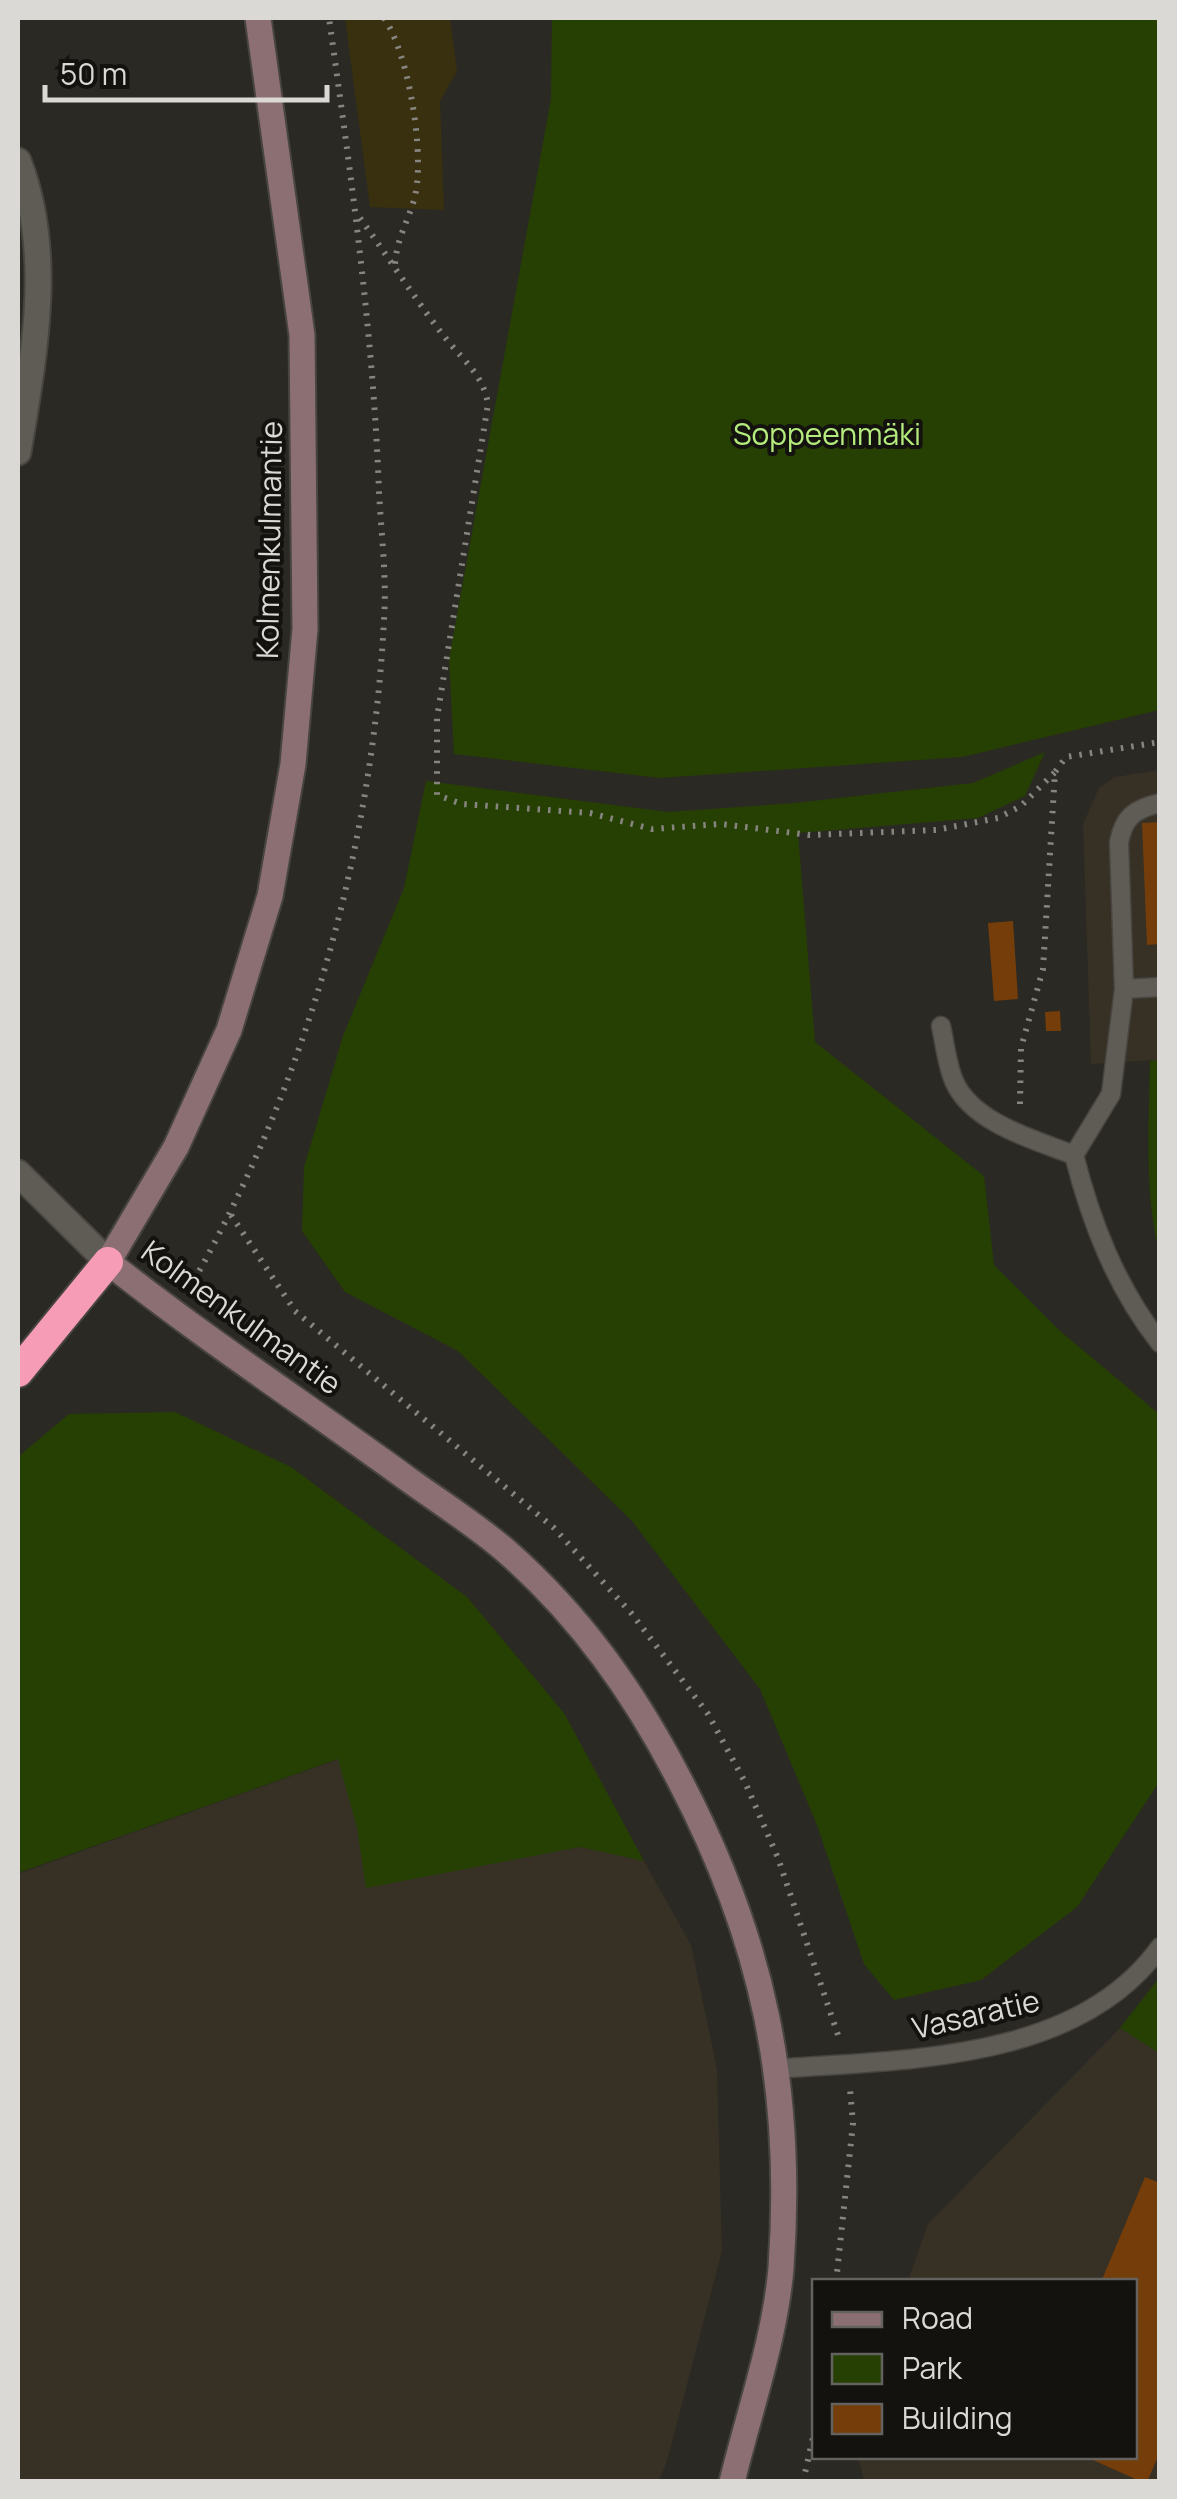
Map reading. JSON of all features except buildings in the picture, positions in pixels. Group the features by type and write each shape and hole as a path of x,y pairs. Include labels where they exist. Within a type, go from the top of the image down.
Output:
{"highway":[{"path":"18,1372 108,1262"}],"street":[{"name":"Kolmenkulmantie","path":"258,18 302,335 305,611 293,764 270,896 229,1030 176,1147 108,1262 505,1550 581,1624 644,1711 716,1848 746,1925 768,2010 784,2190 780,2272 732,2482"},
{"path":"18,160 32,197 39,296 18,452"},
{"path":"18,1173 108,1262"}],"lane":[{"path":"1160,803 1139,808 1124,822 1119,842 1124,989 1111,1094 1074,1154 1092,1223 1144,1323 1160,1343"},
{"path":"1124,989 1160,987"},
{"path":"942,1026 955,1084 982,1112 1020,1134 1074,1154"},
{"name":"Vasaratie","path":"775,2069 904,2060 1020,2037 1074,2020 1142,1972 1160,1947"}],"path":[{"path":"384,18 397,46 416,146 417,184 396,236 394,265"},
{"path":"357,215 486,387 488,404 437,718 438,794 462,804 590,814 652,829 721,824 810,836 936,830 998,818 1021,806 1066,757 1160,742"},
{"path":"1020,1134 1020,1048 1044,969 1055,772"},
{"path":"803,2482 812,2442"}],"shaded area":[{"path":"1159,770 1159,1060 1091,1064 1083,824 1099,788 1115,777"},
{"path":"339,1759 367,1887 580,1847 644,1861 691,1945 717,2069 722,2251 666,2465 658,2481 18,2481 18,1874"},
{"path":"1120,2028 1159,2053 1159,2481 864,2481 858,2459 1137,2459 1137,2279 909,2279 928,2224"}],"green space":[{"name":"Soppeenmäki","path":"552,18 1159,18 1159,710 962,757 660,778 454,754 449,659 551,99"},
{"path":"1045,752 1025,796 978,818 798,833 815,1042 984,1176 994,1265 1059,1330 1159,1414 1159,1782 1077,1907 981,1980 894,2000 864,1964 817,1825 760,1689 632,1521 458,1351 345,1292 302,1231 304,1167 343,1036 404,888 426,781 668,812 795,803 973,783"},
{"path":"1160,1060 1159,1252 1151,1205 1148,1133 1150,1061"},
{"path":"175,1412 291,1467 467,1597 564,1713 644,1861 580,1847 366,1888 357,1828 338,1759 18,1873 18,1457 69,1414"},
{"path":"1159,1978 1159,2053 1120,2028"}],"sand":[{"path":"345,18 450,18 457,71 440,101 444,210 370,207"}]}
